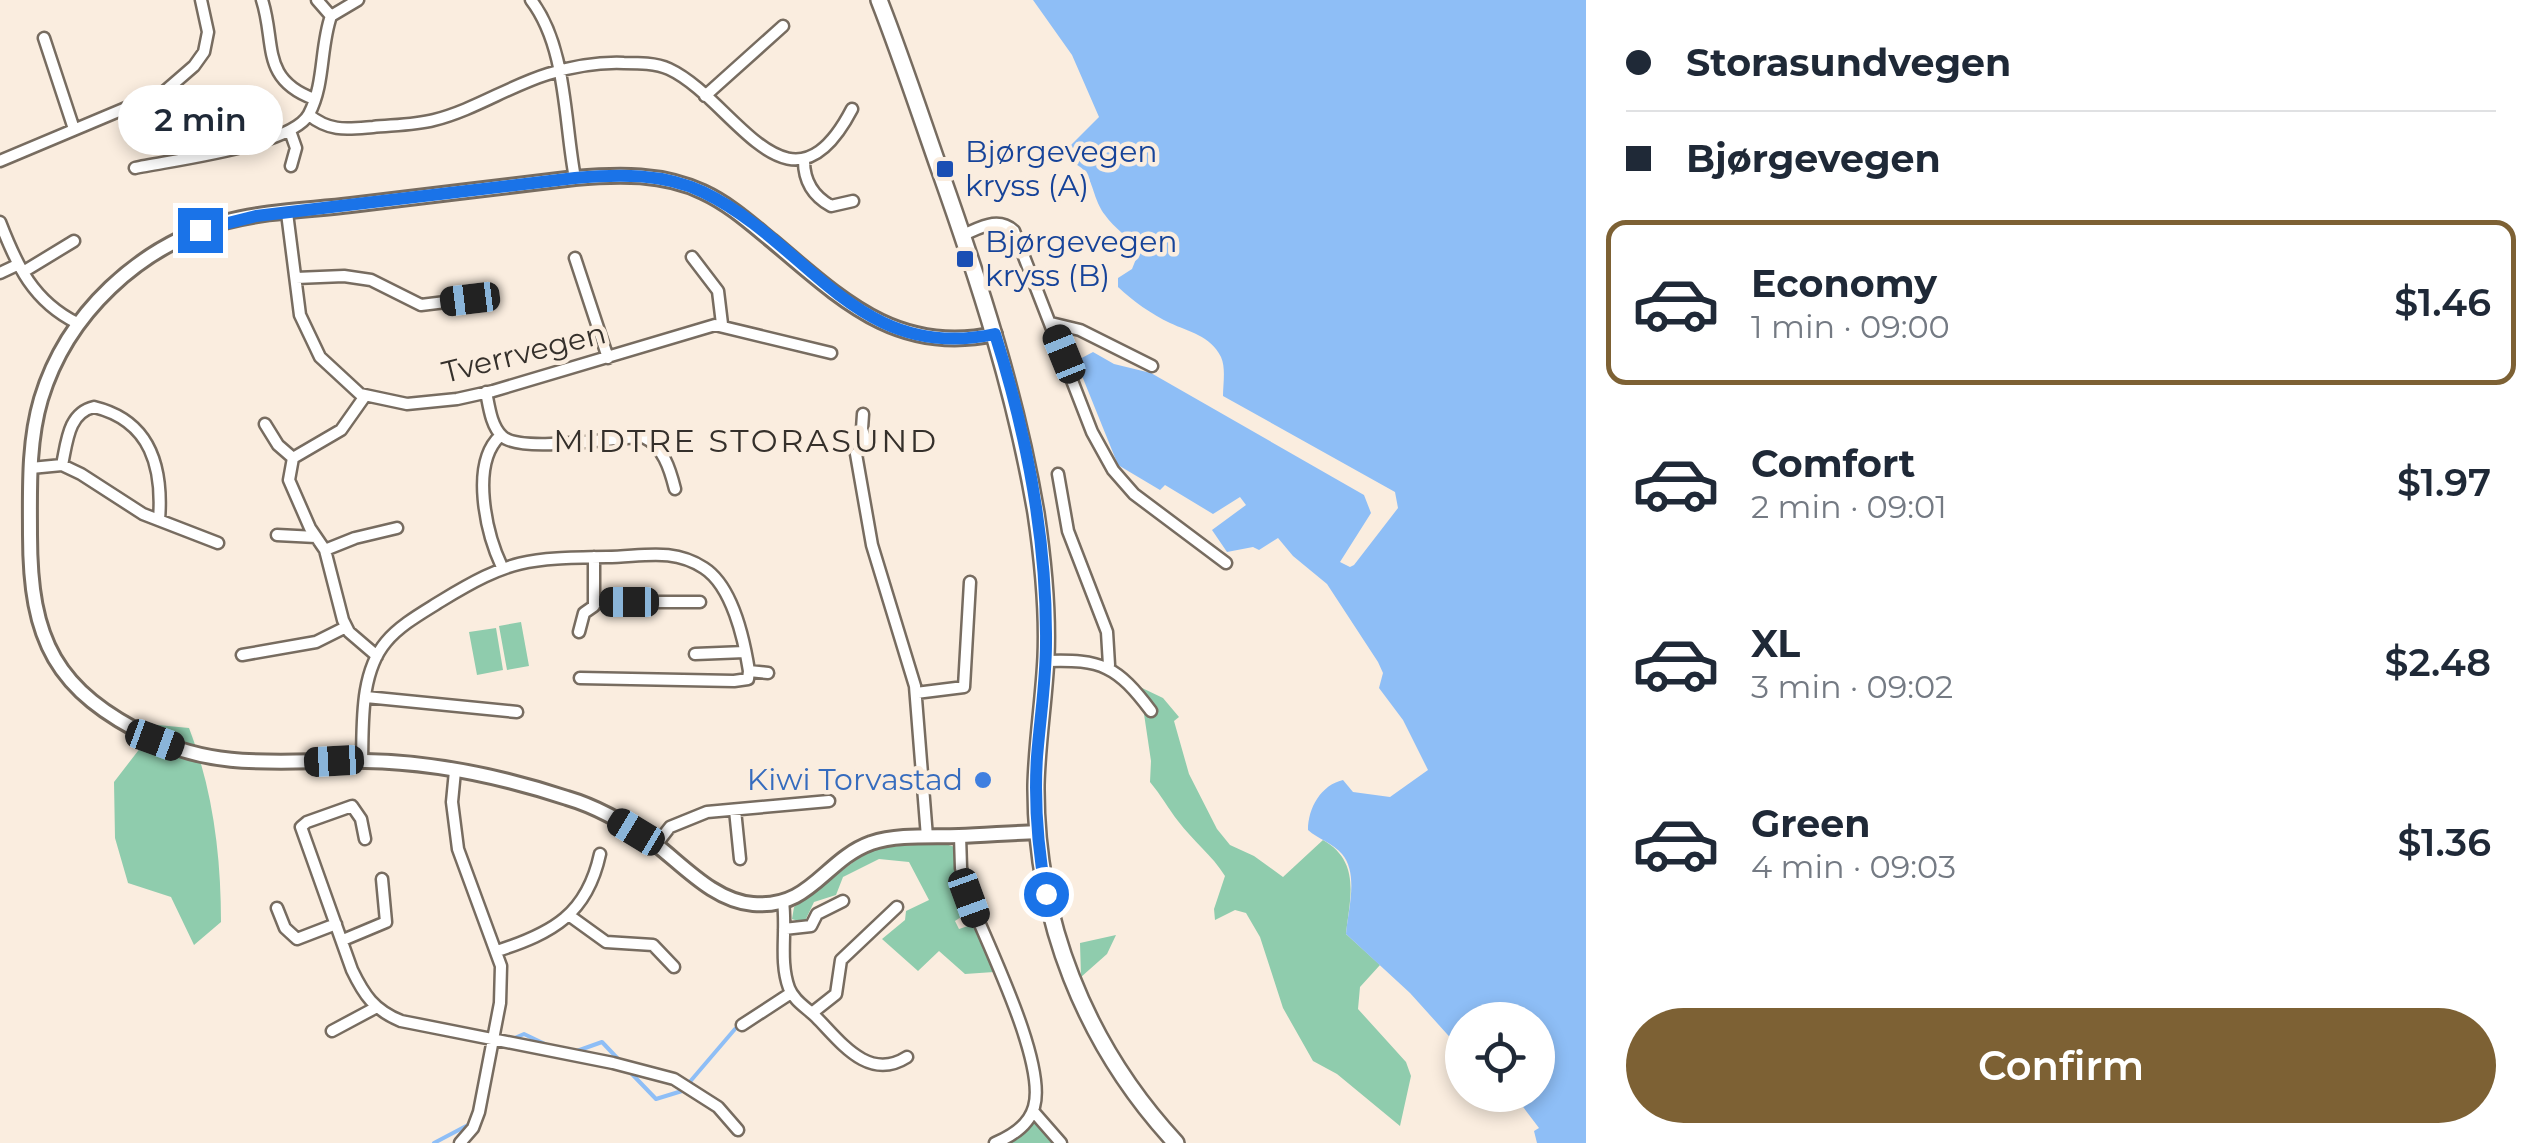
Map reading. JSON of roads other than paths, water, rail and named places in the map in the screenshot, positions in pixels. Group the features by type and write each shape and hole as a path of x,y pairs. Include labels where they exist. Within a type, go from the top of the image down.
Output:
{"main road":[{"path":"878,0 995,334 1016,412 1036,517 1044,586 1046,661 1037,760 1038,832 1053,925 1078,994 1120,1073 1176,1143"}],"street":[{"path":"0,162 164,92 204,52 208,32 201,0"},
{"path":"262,0 268,18 269,51 276,70 287,85 314,99"},
{"path":"317,0 331,16"},
{"path":"135,168 262,142 290,131 308,115 314,99 331,16 358,0"},
{"path":"532,0 546,26 575,178"},
{"path":"705,96 784,26"},
{"path":"44,38 74,130"},
{"path":"308,115 335,130 437,119 556,72 619,62 668,68 705,96 751,141 786,158 804,160 830,144 852,110"},
{"path":"290,131 296,148 291,166"},
{"path":"804,160 805,176 821,201 831,206 853,201"},
{"path":"995,334 936,340 891,327 823,283 730,207 690,187 638,176 575,178 229,221 168,244 115,283 77,323 40,402 31,468 30,588 51,652 84,694 155,740 214,759 260,764 362,760 407,763 573,799 656,844 731,898 752,904 783,902 811,888 860,848 892,838 1038,832"},
{"path":"287,212 300,315 320,357 336,375 365,396 341,430 293,458 289,480 325,550 346,626 378,656"},
{"path":"0,222 20,268 55,312 77,323"},
{"path":"962,234 995,223 1014,231 1092,432 1120,480 1226,563"},
{"path":"0,272 20,268 74,241"},
{"path":"692,257 718,291 722,324 831,354"},
{"path":"575,258 608,358"},
{"path":"296,278 371,280 422,305 470,299"},
{"path":"1050,323 1080,330 1152,366"},
{"name":"Tverrvegen","path":"365,396 408,404 486,392 722,324"},
{"path":"486,392 500,436 528,445 643,436 654,443 670,470 675,488"},
{"path":"62,465 80,412 94,407 118,416 154,454 160,480 159,520"},
{"path":"863,414 867,444 856,454 866,516 916,693 927,837"},
{"path":"265,424 278,445 293,458"},
{"path":"500,436 487,453 483,488 502,566"},
{"path":"31,468 62,465 159,520 218,544"},
{"path":"1058,474 1068,531 1108,632 1109,666"},
{"path":"325,550 396,528"},
{"path":"277,534 317,537"},
{"path":"362,760 366,697 386,642 415,617 502,566 536,559 594,556 684,557 715,577 728,602 749,671 748,679 734,680 580,678"},
{"path":"579,632 584,613 594,606 594,556"},
{"path":"916,693 964,687 970,582"},
{"path":"594,602 700,602"},
{"path":"242,655 316,642 346,626"},
{"path":"696,654 745,652"},
{"path":"1046,661 1078,660 1109,666 1151,711"},
{"path":"749,671 768,673"},
{"path":"366,697 516,712"},
{"path":"455,771 452,802 458,849 498,951 502,986 479,1112 473,1128 460,1143"},
{"path":"656,844 670,827 707,812 829,801"},
{"path":"365,839 361,819 352,806 302,825 302,838 352,970 375,1008 401,1021 674,1079 718,1107 738,1130"},
{"path":"735,810 740,859"},
{"path":"960,836 961,868 969,898 1036,1073 1032,1111 1020,1129 995,1143"},
{"path":"498,951 535,937 570,916 595,876 600,854"},
{"path":"343,940 386,922 382,879"},
{"path":"784,929 810,926 817,914 844,901"},
{"path":"783,902 785,964 791,993 850,1053 867,1063 899,1062 907,1057"},
{"path":"812,1013 836,994 841,960 897,907"},
{"path":"277,908 285,928 297,938 336,924"},
{"path":"570,916 606,942 653,945 674,967"},
{"path":"742,1025 791,993"},
{"path":"332,1032 375,1008"},
{"path":"1032,1111 1061,1143"}],"water":[{"path":"1033,0 1586,0 1586,1143 1537,1143 1534,1131 1539,1128 1527,1112 1555,1112 1555,1002 1445,1002 1445,1032 1410,993 1346,934 1350,872 1338,850 1308,830 1313,806 1322,792 1343,780 1353,792 1390,797 1428,770 1403,720 1379,688 1383,673 1378,662 1327,584 1278,538 1259,550 1253,547 1227,552 1212,530 1246,505 1240,497 1213,514 1165,485 1160,490 1118,465 1076,361 1093,352 1114,364 1151,373 1364,495 1371,513 1340,562 1354,565 1398,508 1395,492 1223,396 1223,361 1211,344 1156,316 1118,287 1118,278 1132,269 1140,249 1105,215 1085,172 1069,162 1056,160 1099,117 1072,55"}],"waterway":[{"path":"630,1072 656,1099 682,1091 735,1029"},
{"path":"510,1040 524,1034 547,1045"},
{"path":"574,1052 602,1042 620,1061"},
{"path":"434,1143 470,1124"}],"place":[{"name":"Bjørgevegen kryss (A)","path":"945,169"},
{"name":"Bjørgevegen kryss (B)","path":"965,259"},
{"name":"Kiwi Torvastad","path":"983,780"}],"district":[{"name":"MIDTRE STORASUND","path":"746,441"}]}
